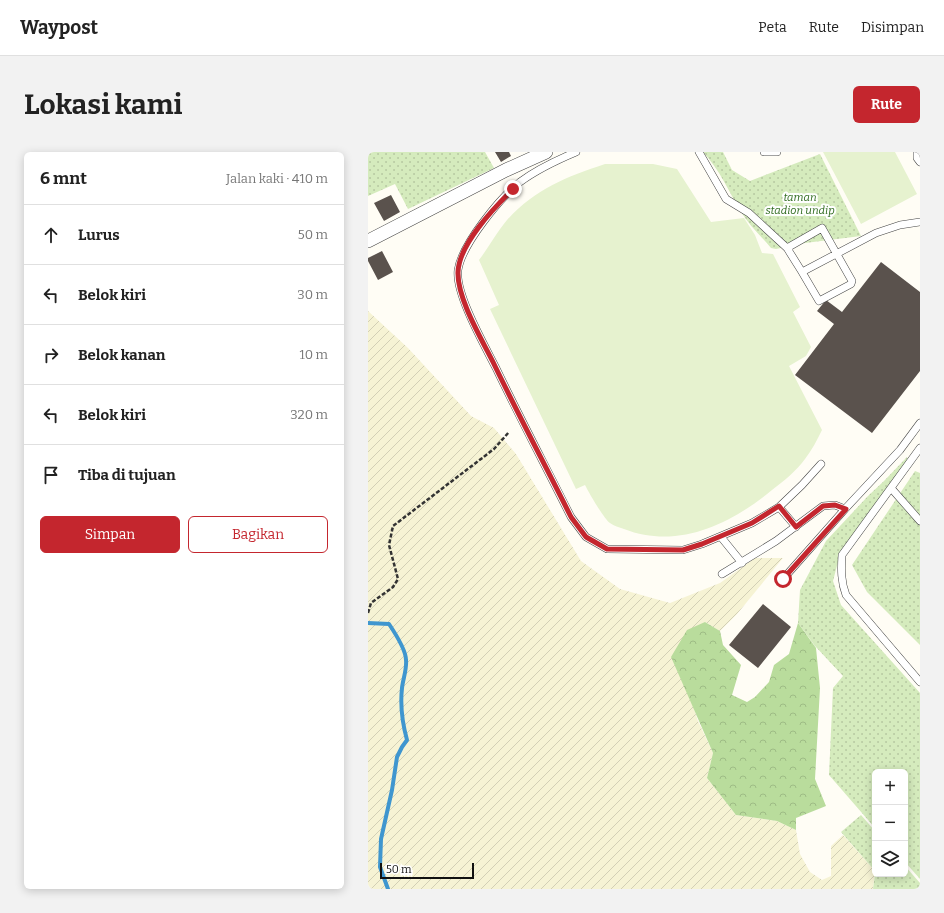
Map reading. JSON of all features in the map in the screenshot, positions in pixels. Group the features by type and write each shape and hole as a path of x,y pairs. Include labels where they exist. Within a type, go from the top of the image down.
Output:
{"street":[{"path":"368,241 506,170 546,152"}],"lane":[{"path":"576,152 520,182 490,213 470,240 461,259 458,271 462,295 476,329 568,510 586,537 607,549 683,550 721,537 752,523 779,506 802,485 820,464"},
{"path":"699,152 726,199 749,213 787,248 819,302 851,284 851,279 822,228 787,248"},
{"path":"764,152 777,152"},
{"path":"917,152 917,158 920,162"},
{"path":"802,272 876,233 900,225 920,222"},
{"path":"783,579 909,439 920,423"},
{"path":"909,439 920,447 842,555 841,568 842,584 846,596 920,682"},
{"path":"891,488 920,521"},
{"path":"722,574 742,563 796,527 823,506 835,505 846,509"},
{"path":"779,506 796,527"},
{"path":"721,537 742,563"}],"path":[{"path":"368,613 372,603 393,587 398,579 389,545 393,526 494,449 509,432"}],"shaded area":[{"path":"368,311 408,348 471,416 494,428 516,454 581,561 620,589 670,603 720,583 755,558 783,558 737,614 720,631 705,622 694,709 713,753 707,778 736,815 777,821 796,830 800,854 810,872 822,880 831,876 831,846 843,835 872,868 872,877 874,877 873,889 368,889"}],"green space":[{"path":"368,152 485,152 494,168 408,209 395,184 368,196"},
{"name":"taman stadion undip","path":"703,152 723,152 732,170 750,181 820,154 861,236 805,243 776,249 771,248 744,217 719,174"},
{"path":"823,152 895,152 917,194 861,224"},
{"path":"605,164 653,164 677,169 711,222 744,218 755,235 762,253 773,254 800,307 793,312 811,347 806,356 789,366 822,430 808,456 798,468 785,479 756,502 739,513 721,523 684,535 664,537 644,535 615,526 607,521 585,485 576,489 490,309 499,305 479,260 507,220 529,200 540,192 564,179"},
{"path":"907,457 908,460 839,558 833,581 841,605 920,693 920,879 908,865 908,769 872,769 872,825 829,775 833,688 843,676 815,646 798,623 800,590 826,541"},
{"path":"915,471 920,473 920,645 867,592 852,565"},
{"path":"705,622 720,631 723,645 741,665 732,695 747,702 755,697 769,682 774,665 789,654 798,623 816,648 820,688 815,779 826,806 796,818 796,830 777,821 736,815 707,778 713,753 671,657 687,630"},
{"path":"861,815 872,828 872,868 841,832"},
{"path":"908,869 920,883 920,889 873,889 875,877 908,877"}],"building":[{"path":"495,152 509,152 511,156 501,162"},
{"path":"391,195 400,212 384,221 374,203"},
{"path":"382,251 393,272 378,280 368,261 368,258"},
{"path":"881,262 920,292 920,371 872,433 795,375 834,324 817,311 826,300 842,312"},
{"path":"763,604 791,627 758,668 729,645"}],"waterway":[{"path":"368,623 389,624 406,656 401,708 407,740 397,757 392,790 381,839 380,867 388,889"}],"route":[{"path":"513,189 490,213 470,240 461,259 458,271 459,284 476,329 571,517 586,537 607,549 683,550 721,537 752,523 779,506 796,527 823,506 835,505 846,509 783,579"}]}
